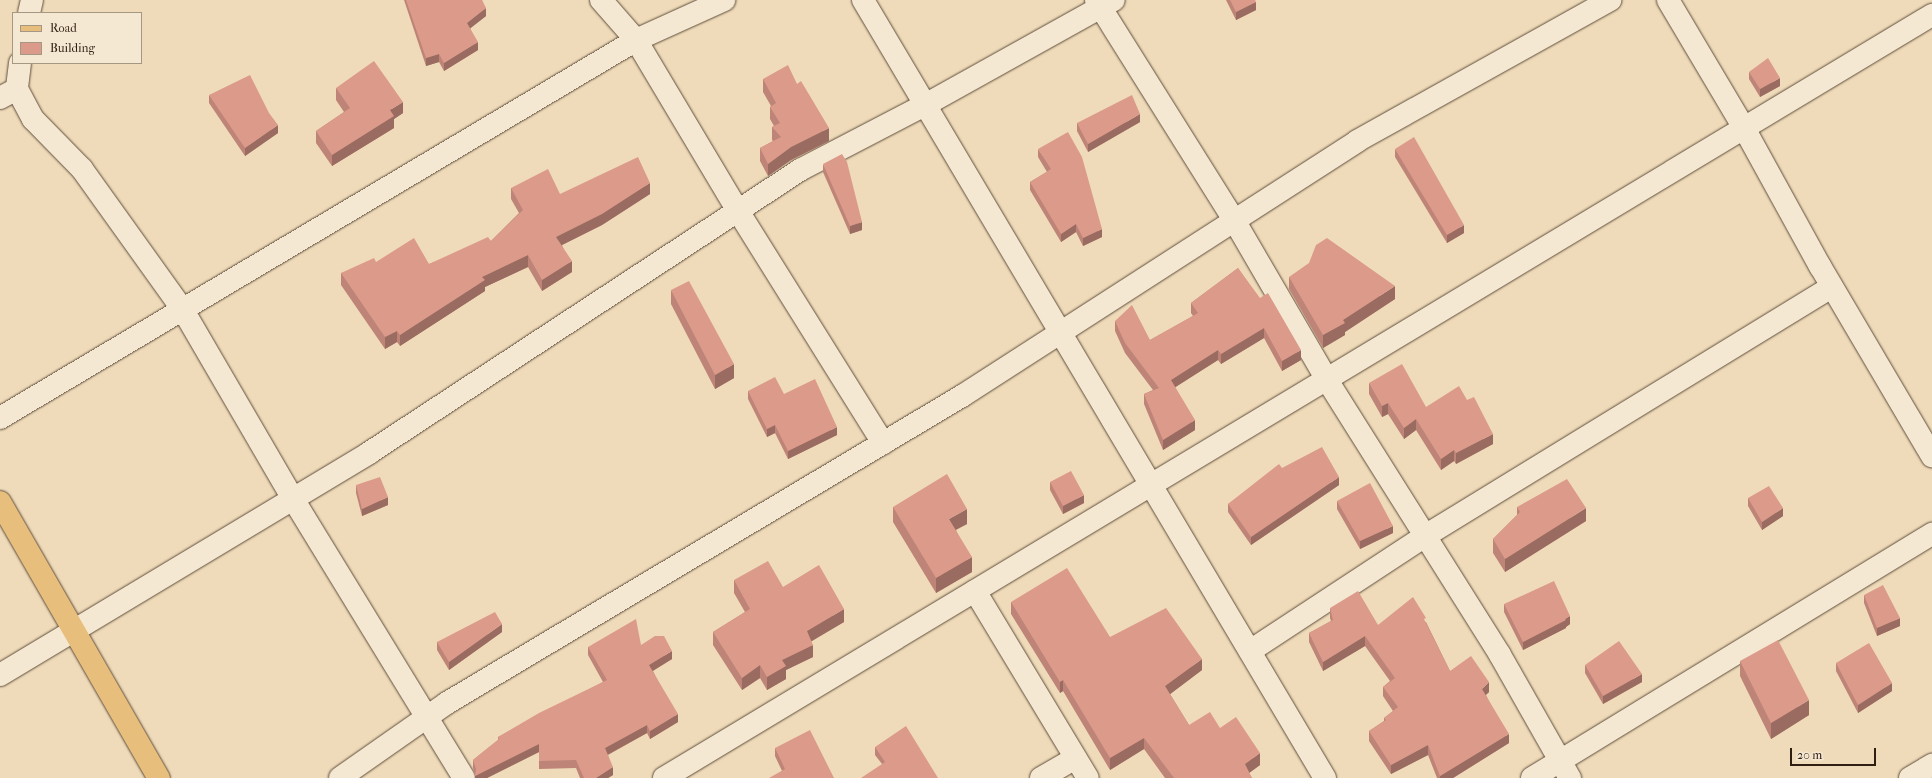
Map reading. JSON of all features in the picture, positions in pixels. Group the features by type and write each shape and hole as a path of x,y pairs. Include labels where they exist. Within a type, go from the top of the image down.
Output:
{"main road":[{"path":"0,502 159,778"}],"street":[{"path":"29,12 32,0"},
{"path":"601,0 636,40 738,211 883,443"},
{"path":"0,418 636,40 724,0"},
{"path":"863,0 1325,778"},
{"path":"340,778 447,703 883,443 1061,333 1356,141 1610,0"},
{"path":"1668,0 1744,128 1832,287 1932,456"},
{"path":"0,676 369,453 800,170 925,105 1103,2 1234,220 1327,380 1500,655 1565,769"},
{"path":"664,778 1932,15"},
{"path":"20,64 8,94 82,170 183,310 293,500 464,778"},
{"path":"1250,651 1425,536 1832,287"},
{"path":"1532,778 1565,769 1932,534"},
{"path":"975,591 1088,778"},
{"path":"1041,778 1075,758"},
{"path":"1910,778 1932,765"}],"building":[{"path":"406,0 482,0 486,8 467,23 478,42 444,63 439,54 426,58"},
{"path":"1230,0 1255,0 1256,2 1236,12"},
{"path":"1768,58 1780,78 1760,89 1749,72"},
{"path":"374,61 403,102 390,110 394,116 332,155 316,131 350,108 336,88"},
{"path":"788,65 797,84 801,81 829,128 791,147 768,164 760,148 781,137 772,127 780,123 770,107 776,103 763,79"},
{"path":"250,75 269,113 278,125 245,148 209,95"},
{"path":"1132,95 1140,114 1088,144 1077,123"},
{"path":"1068,132 1082,157 1102,229 1083,238 1076,224 1061,234 1030,182 1051,169 1038,149"},
{"path":"1414,137 1464,225 1447,235 1395,149"},
{"path":"842,154 847,162 862,222 850,226 823,164"},
{"path":"638,157 650,183 602,214 556,237 572,261 542,280 528,255 482,277 485,280 400,335 397,331 385,337 341,273 374,258 376,262 414,238 429,264 488,237 491,241 523,210 511,188 548,169 560,194"},
{"path":"1327,238 1395,286 1343,320 1345,323 1323,335 1289,277 1309,263 1316,245"},
{"path":"1238,268 1260,298 1268,293 1301,350 1282,361 1264,328 1221,354 1218,350 1171,380 1195,420 1163,440 1144,394 1159,388 1125,343 1115,321 1132,305 1150,340 1198,313 1191,303"},
{"path":"689,281 734,364 715,375 671,290"},
{"path":"1402,364 1426,407 1459,386 1467,400 1474,397 1493,434 1456,453 1454,450 1441,459 1416,419 1404,428 1388,403 1382,406 1369,383"},
{"path":"775,377 784,394 815,379 837,427 788,451 775,425 767,429 748,391"},
{"path":"1322,447 1339,477 1251,537 1228,504 1279,464 1282,468"},
{"path":"1071,471 1084,495 1063,506 1050,482"},
{"path":"947,474 967,509 949,519 972,557 936,578 893,507"},
{"path":"380,477 388,497 362,509 356,485"},
{"path":"1567,479 1586,508 1505,559 1493,539 1520,512 1517,507"},
{"path":"1370,483 1393,526 1360,541 1337,501"},
{"path":"1769,486 1783,508 1762,522 1748,498"},
{"path":"768,561 783,587 819,565 844,609 807,631 813,645 782,660 786,666 767,677 760,665 742,678 713,632 750,609 734,580"},
{"path":"1067,568 1110,637 1166,608 1202,659 1165,686 1189,725 1210,712 1220,728 1236,717 1260,753 1245,764 1252,778 1174,778 1144,738 1110,758 1063,680 1060,682 1011,602"},
{"path":"1554,581 1570,616 1565,619 1566,620 1523,642 1504,604"},
{"path":"1883,585 1900,618 1877,628 1864,595"},
{"path":"1358,591 1378,625 1413,597 1426,618 1424,619 1450,671 1471,656 1489,682 1482,689 1509,734 1440,776 1428,745 1391,765 1369,731 1386,720 1384,718 1398,707 1383,687 1395,678 1365,636 1323,662 1309,633 1333,620 1330,608"},
{"path":"495,612 502,624 449,662 437,642"},
{"path":"636,619 641,645 655,636 664,636 672,651 649,665 678,714 650,731 647,725 605,748 613,767 596,778 584,778 576,760 539,761 539,744 475,776 476,769 473,760 499,739 498,737 539,713 607,680 588,647"},
{"path":"1778,640 1809,700 1771,723 1740,661"},
{"path":"1619,641 1642,674 1603,696 1585,665"},
{"path":"1869,643 1892,683 1858,705 1836,663"},
{"path":"906,726 938,778 861,778 885,762 875,747"},
{"path":"810,730 834,778 769,778 785,769 775,748"}]}
